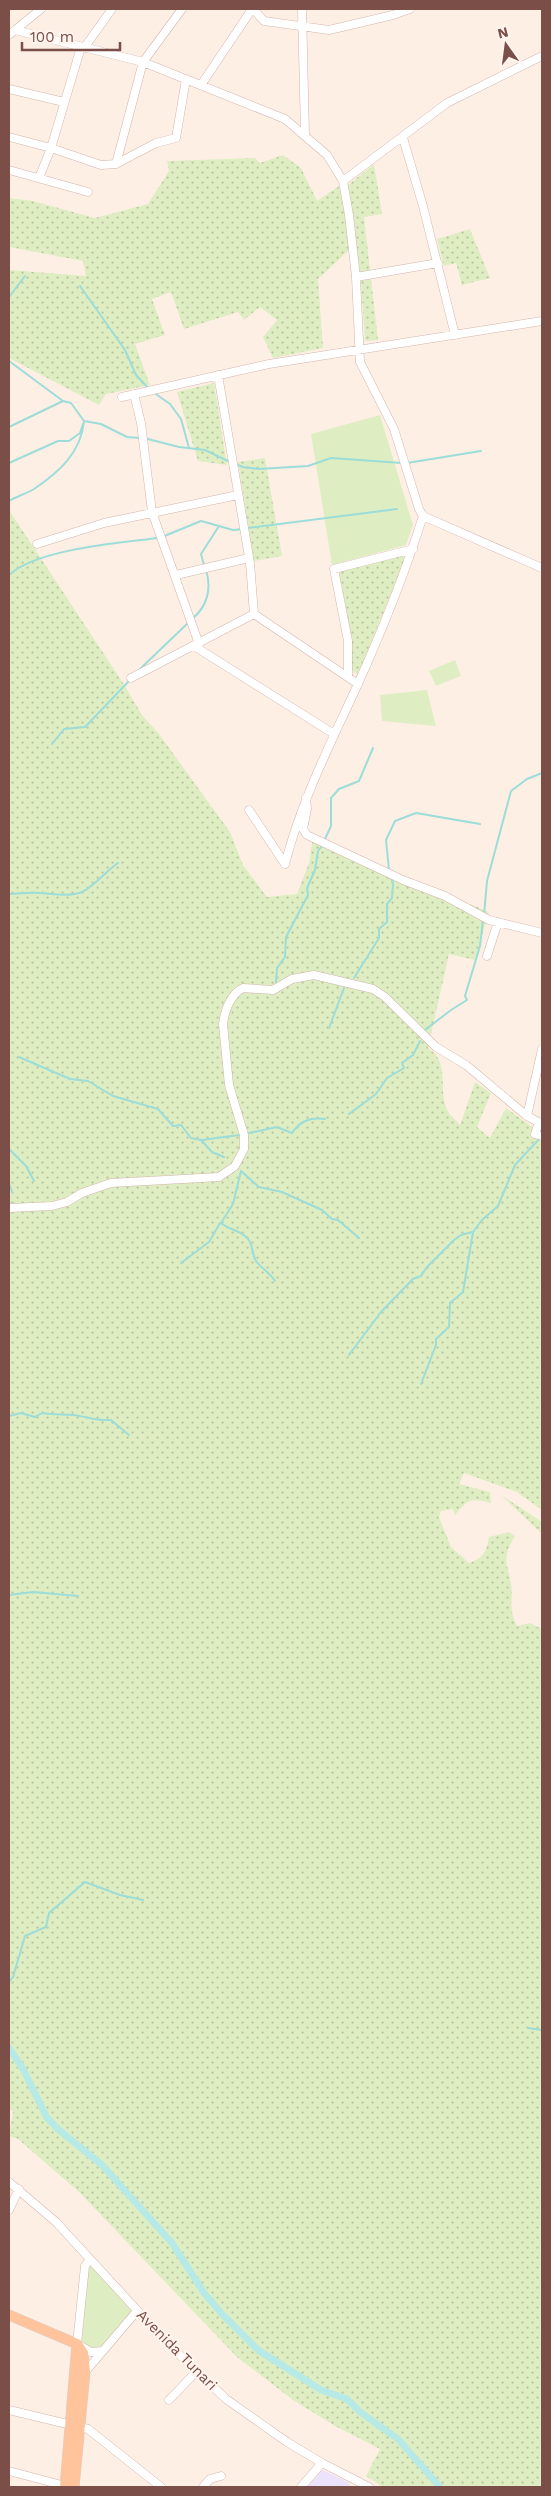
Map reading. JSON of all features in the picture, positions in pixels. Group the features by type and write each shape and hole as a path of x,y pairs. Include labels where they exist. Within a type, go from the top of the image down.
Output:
{"main road":[{"path":"9,2315 77,2344 83,2353 85,2372 75,2425 68,2487"},
{"path":"75,2425 77,2344"}],"street":[{"path":"12,33 41,9"},
{"path":"39,178 51,148 64,102 83,47 112,9"},
{"path":"116,164 144,62 182,9"},
{"path":"201,85 252,9 264,21 329,30 393,15 410,9"},
{"path":"302,9 305,134"},
{"path":"12,33 83,47 144,62 285,119 305,134 327,155 343,181 350,215 356,277 360,362 394,429 419,509 423,516 542,568"},
{"path":"343,181 403,138 447,103 542,56"},
{"path":"9,137 51,148 101,165 116,164 156,143 176,138 186,79"},
{"path":"9,89 64,102"},
{"path":"403,138 438,263 455,335"},
{"path":"9,170 88,192"},
{"path":"356,277 438,263"},
{"path":"122,397 298,359 360,351 542,321"},
{"path":"218,375 249,558 254,614"},
{"path":"134,394 141,423 152,512 176,575 197,645 334,734"},
{"path":"37,544 104,522 238,494"},
{"path":"249,810 285,864 295,823 358,684 413,549 423,516"},
{"path":"348,676 348,641 334,568 413,549"},
{"path":"176,575 249,558"},
{"path":"254,614 358,684"},
{"path":"131,678 254,614"},
{"path":"306,796 308,809 303,829 307,835 498,922 542,933"},
{"path":"487,956 498,922"},
{"path":"9,1208 52,1206 68,1202 82,1193 111,1182 219,1176 235,1166 244,1149 244,1135 229,1085 223,1024 229,1002 243,988 273,990 302,975 332,978 373,989 385,997 436,1046 466,1065 500,1091 527,1116 540,1123 536,1134 542,1136"},
{"path":"527,1116 542,1049"},
{"name":"Avenida Tunari","path":"10,2184 20,2189 56,2222 196,2372 226,2399 267,2430 322,2463 370,2487"},
{"path":"9,2210 20,2189"},
{"path":"90,2259 85,2266 77,2344 91,2352 102,2352"},
{"path":"85,2372 137,2310"},
{"path":"169,2400 196,2372"},
{"path":"9,2410 88,2429 161,2487"},
{"path":"301,2487 322,2463"},
{"path":"9,2471 68,2487"},
{"path":"203,2487 210,2479 221,2476"},
{"path":"353,2487 358,2480"}],"shaded area":[{"path":"322,2470 350,2484 348,2487 308,2487"}],"green space":[{"path":"283,155 301,168 317,201 339,186 345,209 349,250 318,279 323,348 273,358 263,337 277,320 260,307 244,320 238,312 184,329 171,292 152,299 165,335 135,344 150,385 106,394 99,405 9,358 9,270 86,276 83,261 9,247 9,198 33,201 95,218 148,204 169,171 167,161 255,158 260,163"},
{"path":"374,164 382,214 364,217 370,270 360,273 348,185"},
{"path":"470,229 490,278 462,285 456,263 444,266 437,239"},
{"path":"371,279 378,340 365,341 361,281"},
{"path":"214,383 227,465 198,461 177,392"},
{"path":"380,415 413,525 406,545 332,565 311,434"},
{"path":"265,458 282,556 254,561 238,462"},
{"path":"9,510 125,686 142,715 159,734 230,832 243,865 267,897 297,894 309,863 313,838 489,912 475,960 449,954 428,1048 440,1062 445,1105 449,1113 460,1125 475,1082 491,1093 477,1127 490,1138 506,1108 542,1134 542,1510 517,1492 464,1473 459,1484 490,1492 491,1503 470,1501 455,1515 453,1509 441,1511 439,1517 451,1547 469,1563 481,1556 487,1546 489,1537 509,1532 515,1536 508,1550 506,1560 512,1590 512,1613 517,1626 530,1623 542,1629 542,2487 383,2487 366,2476 380,2449 335,2426 293,2400 237,2357 79,2192 18,2139 9,2136 13,2111 9,2109"},
{"path":"407,554 358,675 352,670 352,640 339,571"},
{"path":"455,660 461,676 436,686 429,671"},
{"path":"427,690 436,726 382,721 380,695"},
{"path":"501,1495 542,1522 542,1534"},
{"path":"88,2266 92,2266 131,2310 131,2313 103,2346 96,2348 86,2346 79,2337"}],"waterway":[{"path":"9,297 25,276"},
{"path":"80,286 125,350 136,375 149,389"},
{"path":"9,361 63,401 71,403 84,421 101,424 127,437 140,438"},
{"path":"153,392 170,404 181,419 189,448"},
{"path":"9,427 63,401"},
{"path":"9,501 34,489 52,476 67,461 78,443 84,421"},
{"path":"9,463 58,441 69,441 80,433 83,424"},
{"path":"144,438 179,447 205,450 230,462"},
{"path":"407,463 481,451"},
{"path":"235,464 259,469 308,466 331,458 402,463"},
{"path":"248,528 397,509"},
{"path":"162,537 201,521 233,530 243,529"},
{"path":"204,565 201,554 219,526"},
{"path":"9,575 22,566 58,553 101,545 158,538"},
{"path":"192,619 201,609 207,597 208,577 206,570"},
{"path":"140,669 189,622"},
{"path":"52,744 64,729 85,727 130,680"},
{"path":"325,839 331,826 331,798 339,789 359,781 373,748"},
{"path":"484,915 487,881 511,791 527,779 542,773"},
{"path":"389,870 386,840 395,821 416,813 480,824"},
{"path":"276,982 277,968 285,957 286,937 308,895 307,888 315,870 318,851 322,846"},
{"path":"9,894 77,894 90,887 118,863"},
{"path":"354,978 379,938 379,929 387,922 387,904 392,898 393,884 391,877"},
{"path":"425,1030 467,1000 465,996 480,946 483,920"},
{"path":"329,1028 344,988"},
{"path":"349,1114 376,1094 387,1078 404,1068 402,1063 413,1055 420,1041"},
{"path":"19,1057 70,1079 88,1081 113,1096 158,1109 173,1126 181,1125 191,1138 201,1140 212,1152 224,1157"},
{"path":"249,1133 277,1127 292,1133 298,1125 306,1121 325,1119"},
{"path":"202,1140 239,1135"},
{"path":"421,1384 436,1345 436,1339 449,1327 450,1303 463,1292 473,1232 482,1220 498,1206 515,1165 540,1138"},
{"path":"9,1149 26,1166 34,1181"},
{"path":"275,1281 256,1261 248,1239 221,1223 233,1204 241,1171 259,1187 282,1192 322,1210 332,1219 338,1220 359,1238"},
{"path":"9,1183 12,1192"},
{"path":"181,1263 209,1242 220,1223"},
{"path":"349,1355 381,1312 413,1279 421,1276 427,1267 454,1240 461,1235 472,1232"},
{"path":"9,1416 21,1413 35,1417 42,1413 111,1420 129,1435"},
{"path":"9,1595 33,1592 78,1596"},
{"path":"9,1982 13,1977 25,1936 46,1927 49,1913 85,1882 120,1895 143,1900"},
{"path":"528,2028 542,2030"},
{"path":"9,2048 23,2069 47,2118 102,2165 172,2243 204,2293 222,2314 258,2350 321,2390 347,2399 360,2412 398,2439 440,2487"}]}
